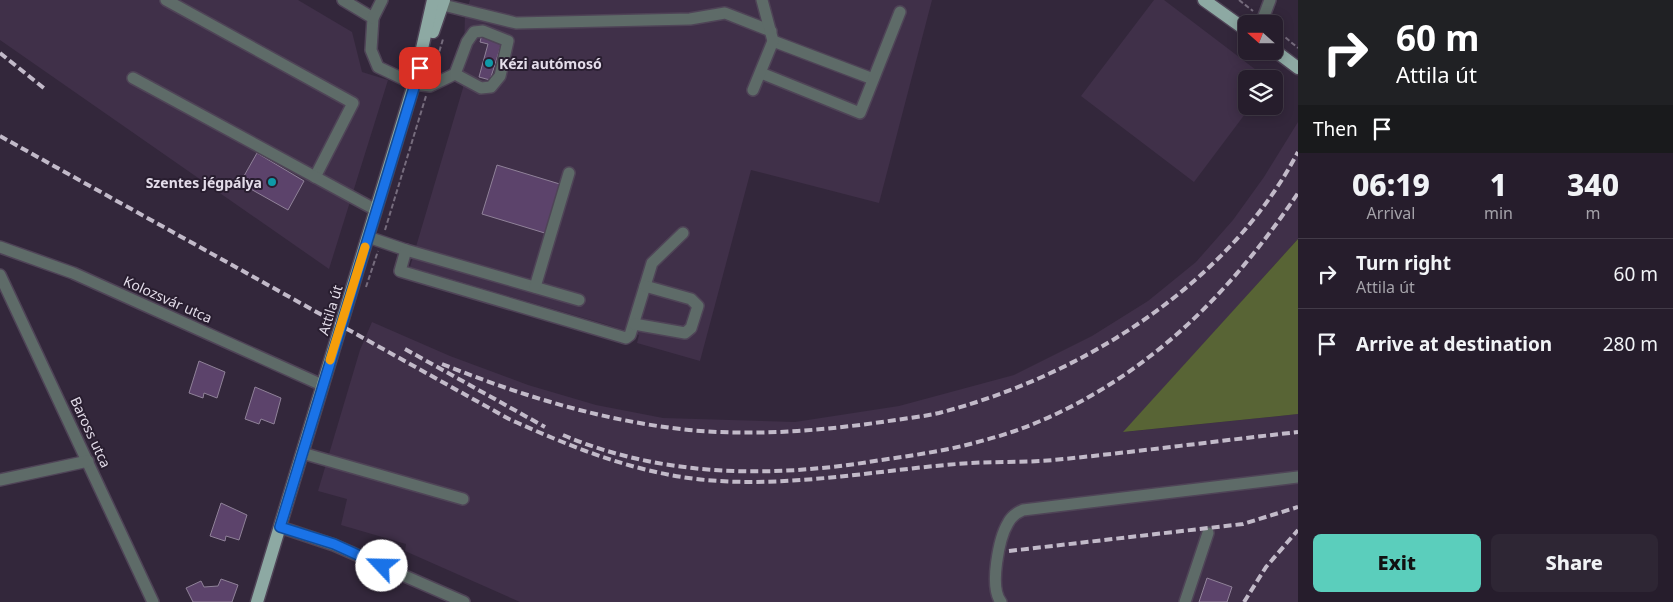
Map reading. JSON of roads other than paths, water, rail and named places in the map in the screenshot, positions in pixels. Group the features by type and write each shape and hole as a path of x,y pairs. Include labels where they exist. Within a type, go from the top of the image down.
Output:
{"main road":[{"path":"1204,0 1238,24"},
{"name":"Attila út","path":"257,602 440,2"},
{"path":"1283,57 1298,68"}],"street":[{"path":"166,0 353,103 315,177"},
{"path":"343,0 373,18"},
{"path":"382,0 373,18 370,39 375,63 383,70 414,84 430,86 455,74 467,42 474,32 483,31 508,41 500,76 491,87 481,88 455,74"},
{"path":"753,90 772,36 762,0"},
{"path":"1264,15 1270,0"},
{"path":"440,2 516,23 690,18 725,12 772,36 873,79"},
{"path":"760,73 860,113 900,12"},
{"path":"133,78 376,210"},
{"path":"535,287 569,173"},
{"path":"406,250 400,271 622,338 630,335 654,259 683,233"},
{"path":"368,237 406,250 579,300"},
{"name":"Kolozsvár utca","path":"0,246 73,273 322,385"},
{"name":"Baross utca","path":"0,275 153,602"},
{"path":"634,324 685,333 691,328 698,306 694,300 645,286"},
{"path":"302,453 463,499"},
{"path":"0,480 88,461"},
{"path":"1001,602 994,587 996,566 1007,525 1012,517 1023,510 1298,477"},
{"path":"280,527 334,544 464,602"},
{"path":"1185,602 1208,533"}],"railway":[{"path":"0,53 45,89"},
{"path":"0,136 509,419 577,448 647,470 696,479 761,482 827,478 957,464 1054,460 1298,432"},
{"path":"442,364 502,387 563,406 625,420 689,430 738,433 810,430 939,413 993,397 1046,375 1097,349 1146,318 1191,283 1232,244 1268,200 1298,152"},
{"path":"563,435 601,449 641,460 680,467 761,471 841,466 959,447 1007,434 1050,417 1091,396 1131,371 1170,340 1211,302 1230,281 1266,238 1298,193"},
{"path":"405,349 545,427"},
{"path":"1009,551 1243,524 1298,507"},
{"path":"1244,602 1266,567 1298,530"}],"place":[{"name":"Kézi autómosó","path":"489,63"},
{"name":"Szentes jégpálya","path":"272,182"}]}
